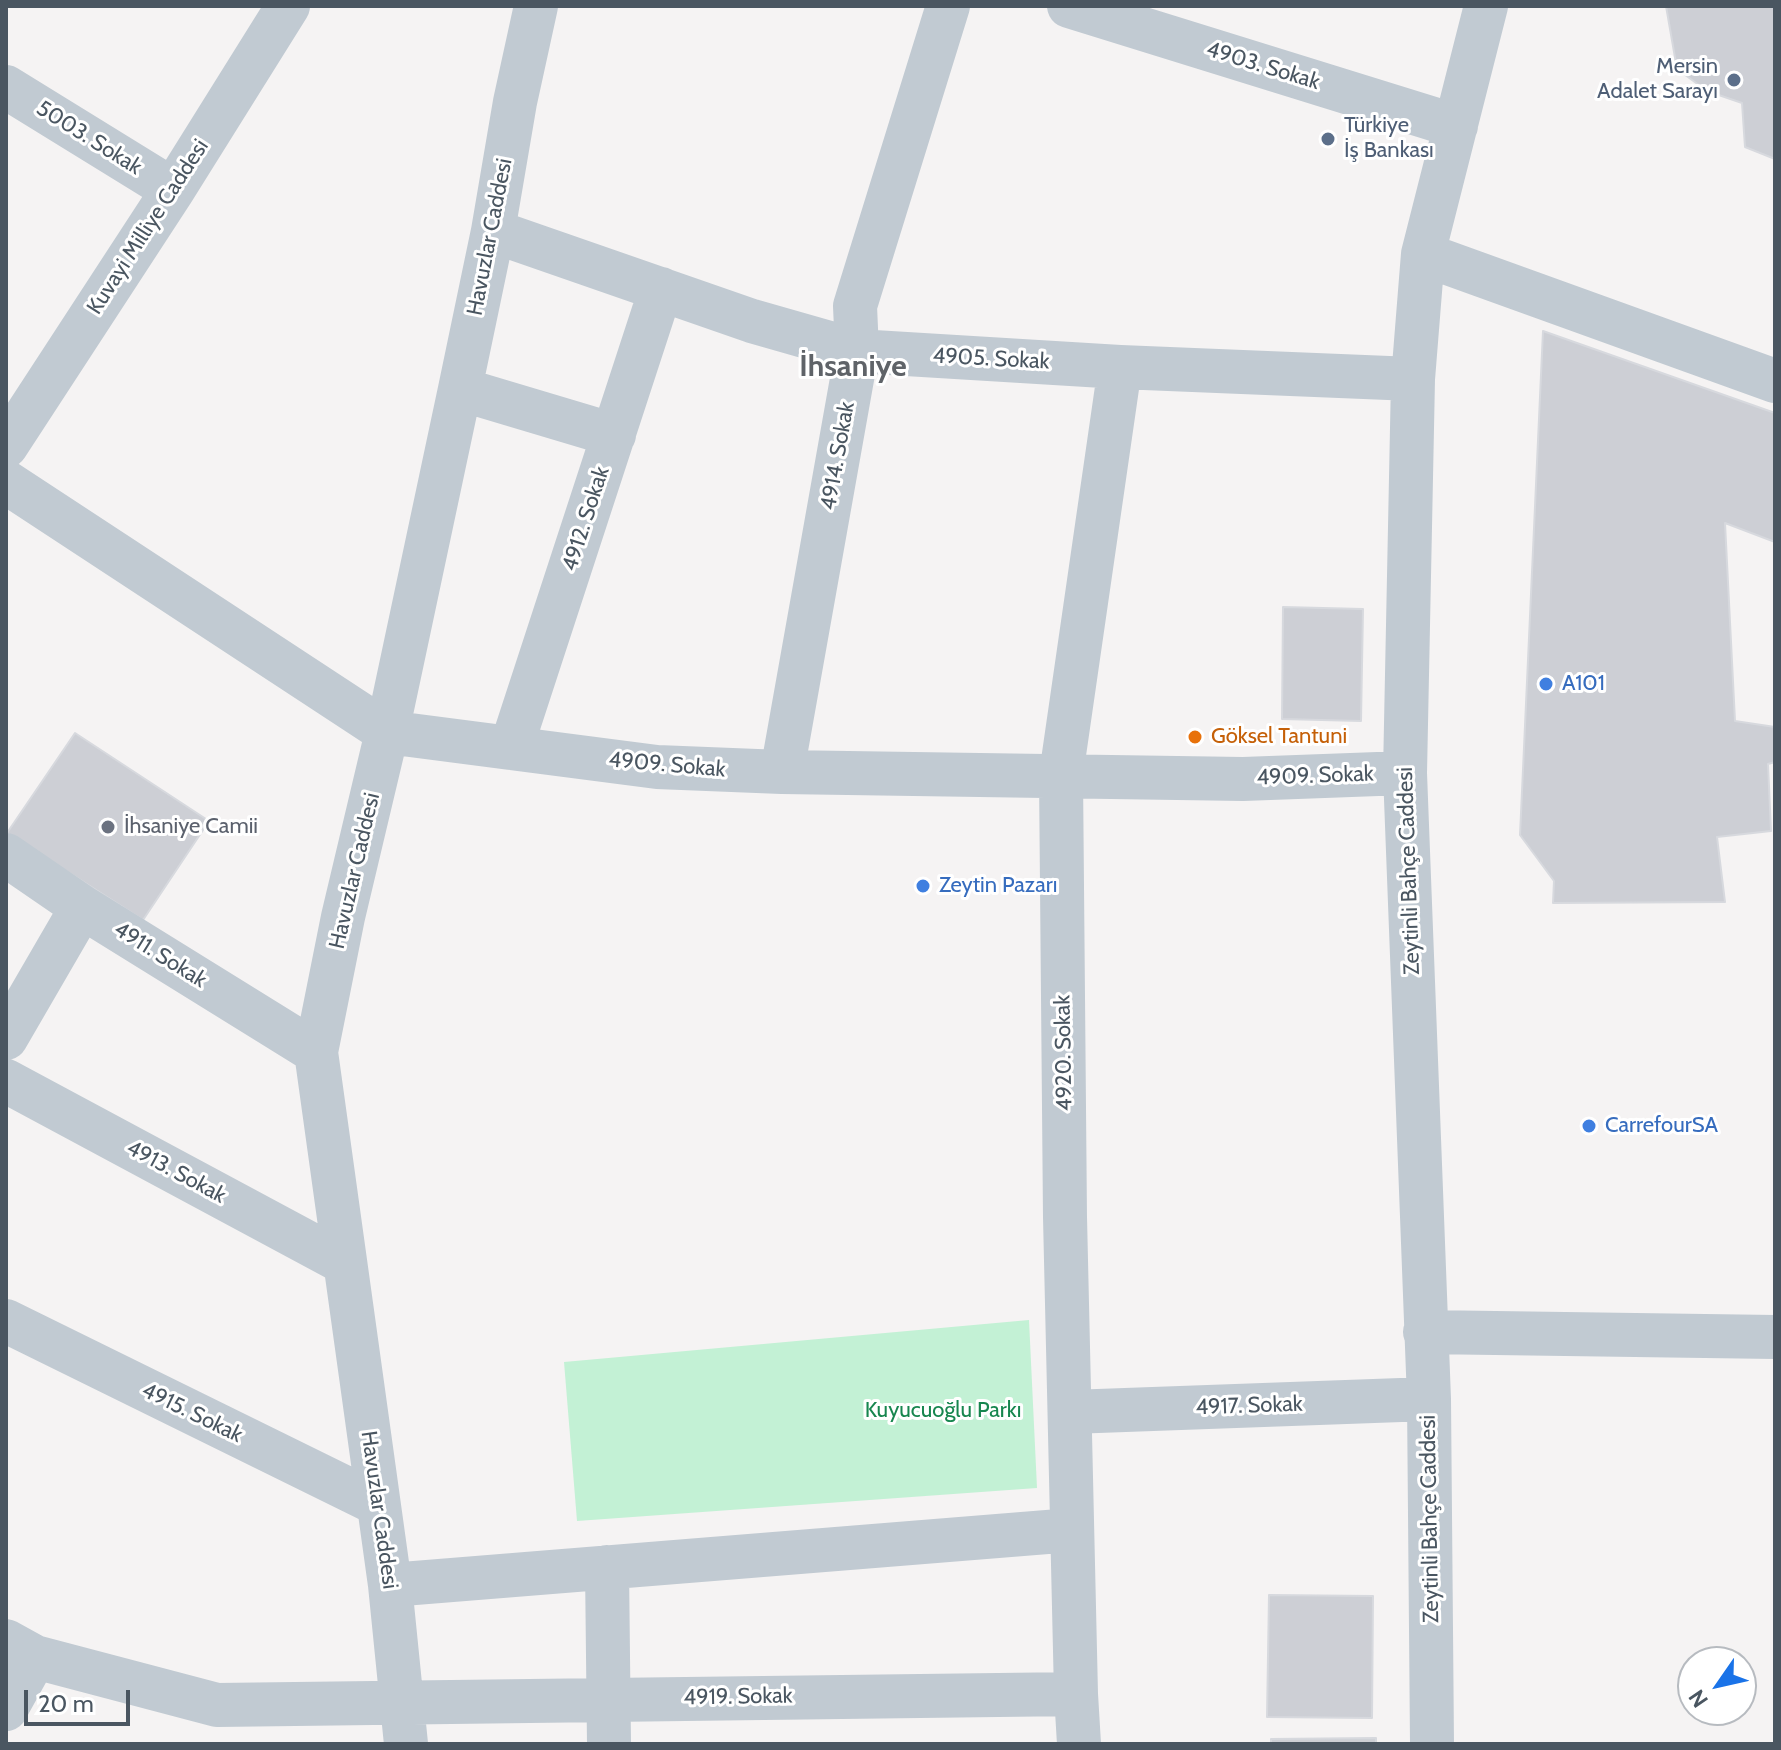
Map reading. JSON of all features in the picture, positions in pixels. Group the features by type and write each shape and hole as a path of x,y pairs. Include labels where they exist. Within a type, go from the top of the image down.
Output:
{"street":[{"name":"Kuvayi Milliye Caddesi","path":"6,446 173,190 288,6"},
{"name":"Havuzlar Caddesi","path":"406,1744 390,1585 316,1052 460,389 536,6"},
{"name":"4914. Sokak","path":"782,772 857,351 855,306 948,6"},
{"name":"4903. Sokak","path":"1069,6 1456,126"},
{"name":"Zeytinli Bahçe Caddesi","path":"1432,1744 1429,1399 1405,773 1413,379 1423,254 1486,6"},
{"name":"5003. Sokak","path":"6,87 173,190"},
{"name":"4905. Sokak","path":"493,231 752,321 857,351 1120,367 1413,379"},
{"path":"1423,254 1775,381"},
{"name":"4912. Sokak","path":"511,748 661,289"},
{"name":"4920. Sokak","path":"1079,1744 1072,1530 1061,775 1120,367"},
{"path":"460,389 614,435"},
{"name":"4909. Sokak","path":"6,482 387,732 657,767 782,772 1243,779 1405,773"},
{"name":"4911. Sokak","path":"6,855 82,907 316,1052"},
{"path":"6,1038 82,907"},
{"name":"4913. Sokak","path":"6,1081 345,1263"},
{"name":"4915. Sokak","path":"6,1321 378,1504"},
{"path":"1425,1332 1775,1337"},
{"name":"4917. Sokak","path":"1070,1412 1429,1399"},
{"path":"390,1585 1072,1530"},
{"path":"607,1567 606,1698 609,1744"},
{"path":"6,1709 20,1649"},
{"name":"4919. Sokak","path":"20,1649 217,1705 1076,1694"}],"green space":[{"name":"Kuyucuoğlu Parkı","path":"1029,1320 1037,1488 577,1521 564,1362"}],"building":[{"name":"Mersin Adalet Sarayı","path":"1666,6 1775,6 1775,159 1745,147 1742,103 1707,91 1677,69"},
{"path":"1543,331 1775,413 1775,542 1725,523 1735,721 1775,727 1775,762 1768,764 1771,831 1717,837 1725,902 1553,903 1554,881 1520,835"},
{"path":"1283,607 1363,609 1361,721 1282,719"},
{"name":"İhsaniye Camii","path":"75,733 209,821 143,920 7,833"},
{"path":"1269,1595 1373,1596 1372,1718 1267,1717"},
{"path":"1376,1738 1376,1744 1271,1744 1271,1739"}],"place":[{"name":"Mersin Adalet Sarayı","path":"1734,80"},
{"name":"Türkiye İş Bankası","path":"1328,139"},
{"name":"A101","path":"1546,684"},
{"name":"Göksel Tantuni","path":"1195,737"},
{"name":"İhsaniye Camii","path":"108,827"},
{"name":"Zeytin Pazarı","path":"923,886"},
{"name":"CarrefourSA","path":"1589,1126"}],"district":[{"name":"İhsaniye","path":"853,367"}]}
